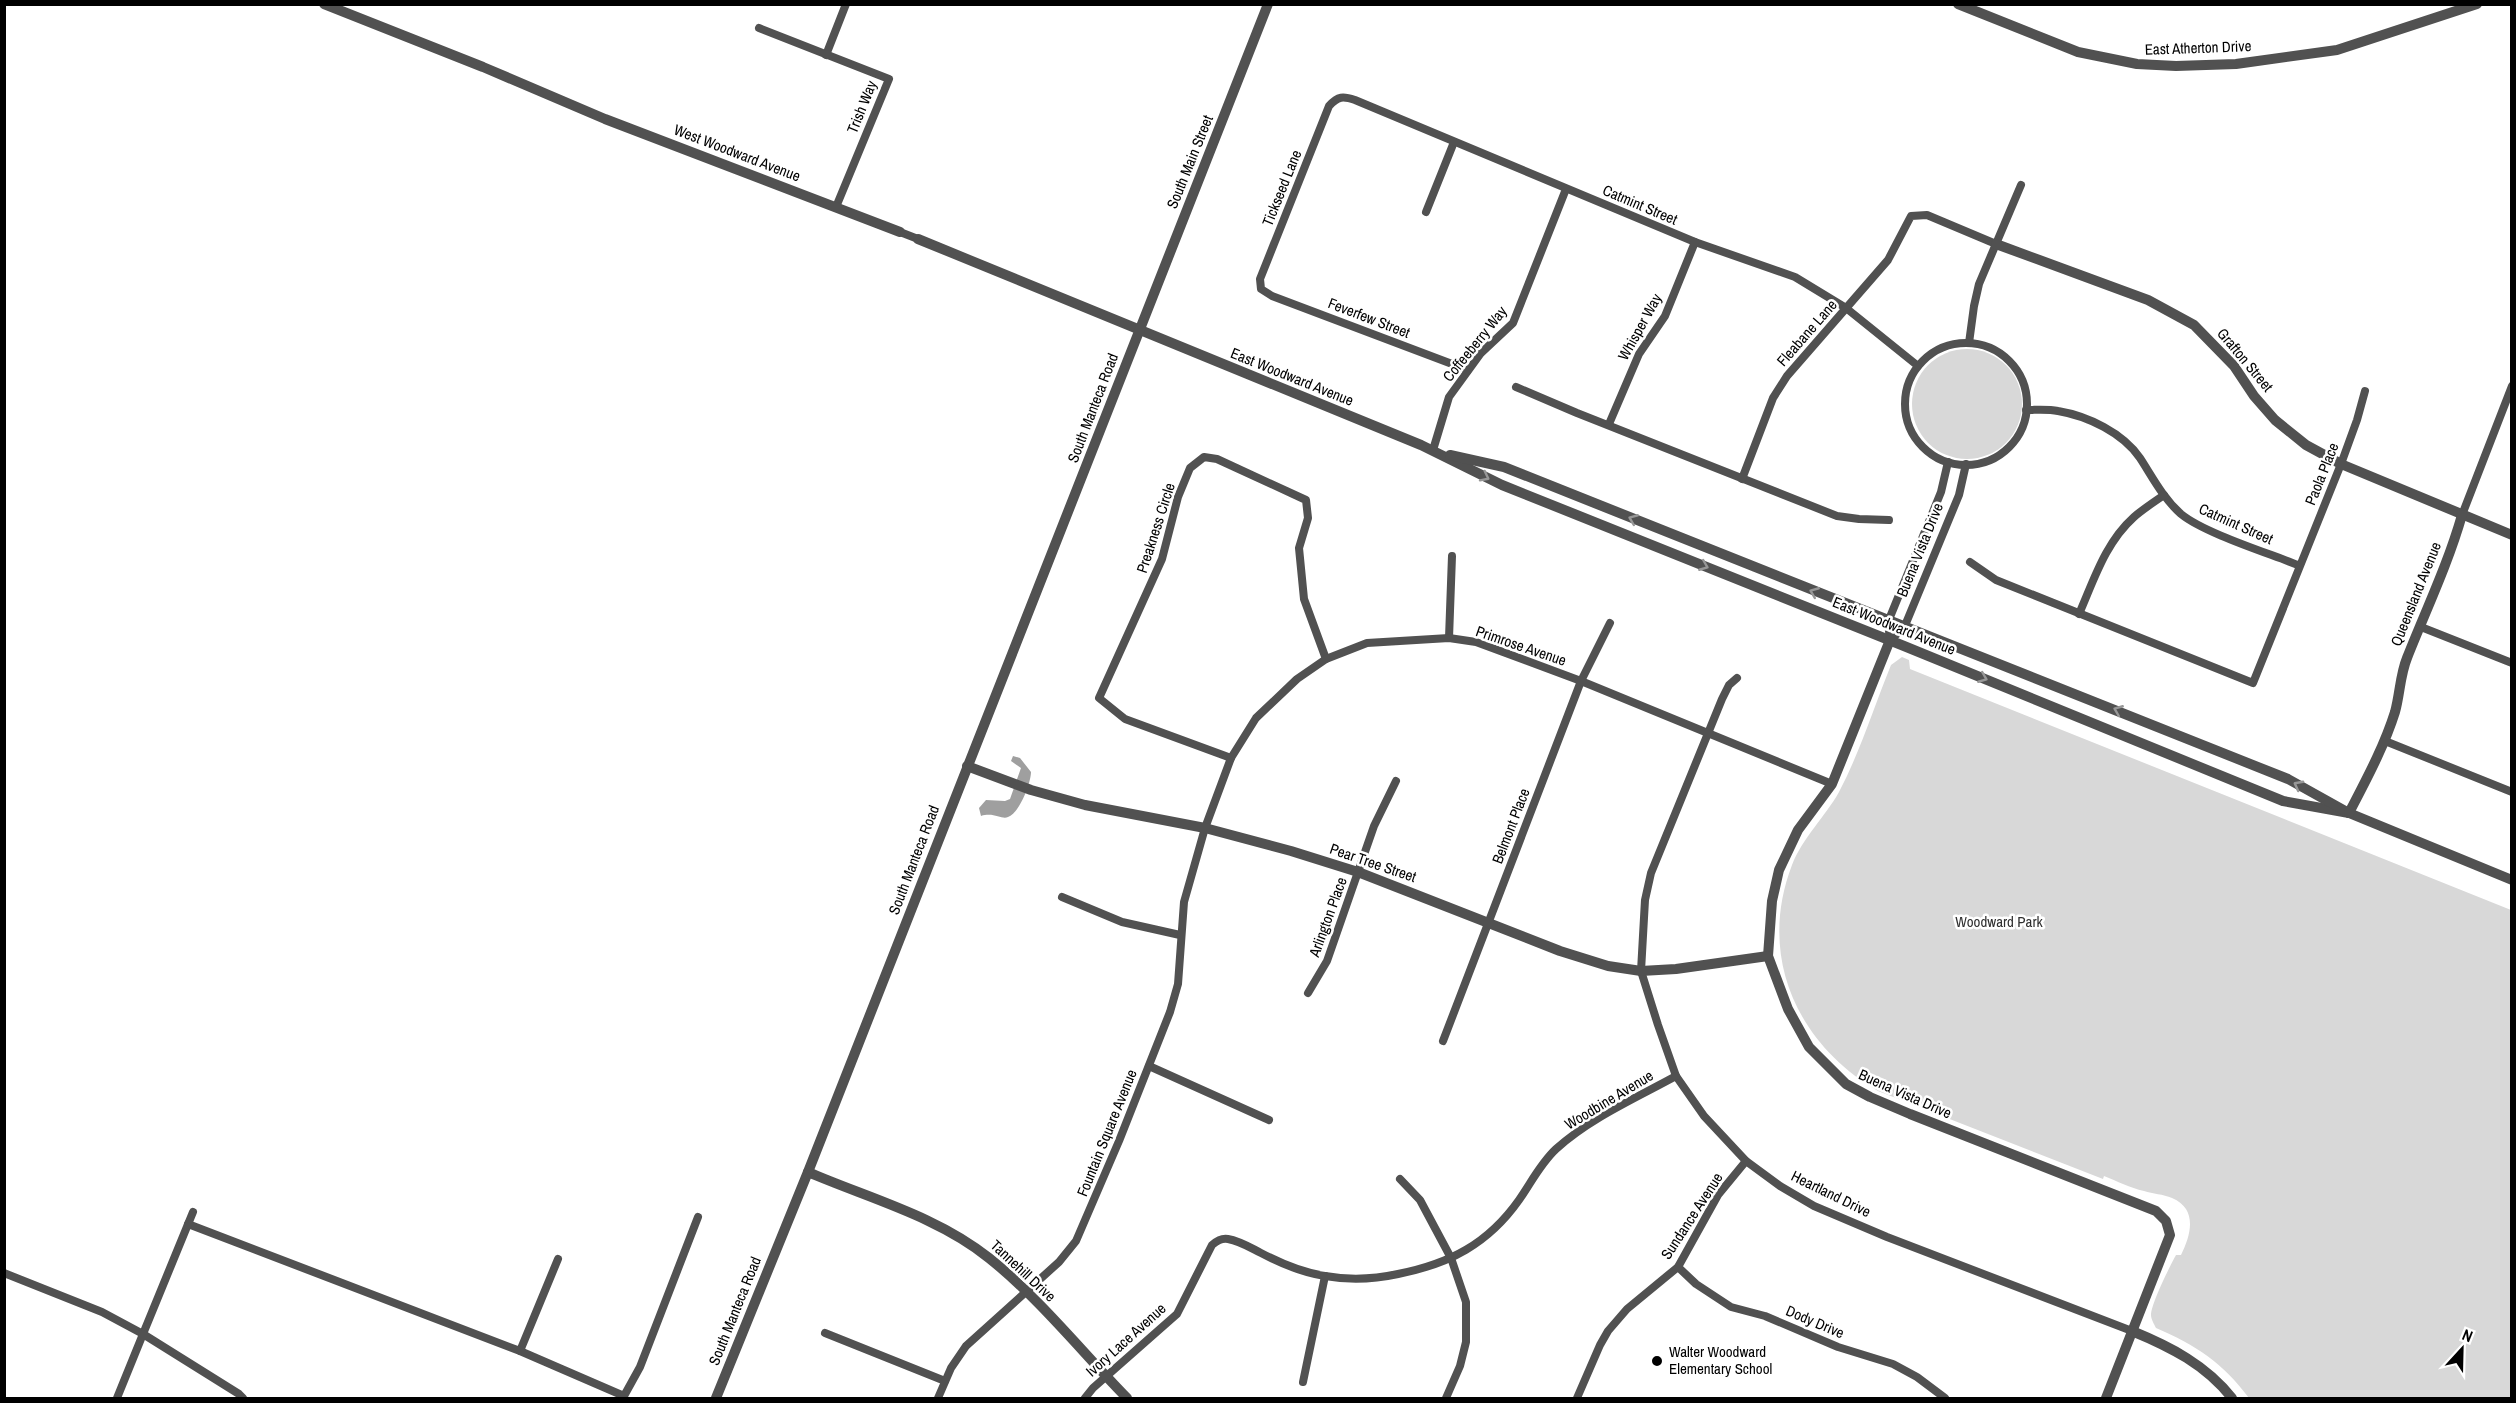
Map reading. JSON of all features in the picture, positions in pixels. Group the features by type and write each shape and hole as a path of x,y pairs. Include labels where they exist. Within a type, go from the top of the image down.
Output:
{"street":[{"name":"West Woodward Avenue","path":"324,4 483,67 605,119 918,239 1139,331"},
{"path":"826,55 846,4"},
{"name":"South Main Street","path":"1139,331 1268,4"},
{"name":"East Atherton Drive","path":"1958,4 2078,52 2137,64 2176,66 2236,64 2337,50 2477,4"},
{"name":"Trish Way","path":"759,28 889,79 836,207"},
{"name":"Catmint Street","path":"1336,99 1344,97 1355,100 1695,242 1795,277 1846,308 1918,366"},
{"name":"Tickseed Lane","path":"1261,289 1260,279 1329,106 1336,99"},
{"path":"1426,212 1454,142"},
{"path":"1969,343 1977,295 2021,185"},
{"name":"Coffeeberry Way","path":"1433,450 1449,397 1481,353 1513,323 1566,189"},
{"name":"Grafton Street","path":"1911,216 1927,215 1996,244 2050,262 2172,311 2194,325 2213,343 2275,420 2306,445 2341,464 2511,535"},
{"name":"Fleabane Lane","path":"1742,479 1773,398 1787,376 1888,260 1911,216"},
{"name":"Whisper Way","path":"1609,424 1639,354 1665,316 1695,242"},
{"name":"Feverfew Street","path":"1261,289 1272,296 1468,370"},
{"name":"East Woodward Avenue","path":"1139,331 1433,450 1502,485 1890,640 2283,801 2349,813"},
{"name":"South Manteca Road","path":"716,1398 808,1172 1139,331"},
{"path":"1969,343 1991,349 2013,367 2023,383 2026,410 2022,428 2015,440 1991,459 1974,464 1948,462 1927,451 1917,441 1909,426 1905,397 1907,386 1918,366 1939,349 1969,343"},
{"name":"Queensland Avenue","path":"2349,813 2385,741 2396,709 2400,680 2407,659 2511,386"},
{"path":"1516,387 1837,516 1889,520"},
{"name":"Paola Place","path":"2079,614 2253,683 2298,565 2341,464 2365,392"},
{"name":"Catmint Street","path":"2026,410 2056,410 2079,416 2103,427 2120,438 2138,456 2164,495 2182,515 2209,530 2298,565"},
{"name":"East Woodward Avenue","path":"1433,450 1504,467 1888,622 2103,704 2288,779 2349,813 2511,880"},
{"name":"Preakness Circle","path":"1231,758 1125,719 1099,698 1162,559 1178,497 1190,468 1204,457 1217,459 1306,500 1308,518 1299,548 1304,599 1326,658"},
{"name":"Buena Vista Drive","path":"1890,640 1888,622 1941,492 1948,462"},
{"name":"Buena Vista Drive","path":"1966,464 1959,495 1904,628 1890,640 1832,784 1798,830 1779,870 1770,917 1768,957 1788,1009 1801,1034 1829,1070 1846,1084 1910,1114 2104,1189 2156,1211 2162,1216 2169,1227 2170,1235 2106,1398"},
{"path":"1970,562 1996,580 2079,614 2106,552 2118,533 2134,517 2164,495"},
{"path":"1449,638 1452,556"},
{"name":"Belmont Place","path":"1443,1041 1581,681 1610,623"},
{"path":"2421,627 2511,663"},
{"name":"Primrose Avenue","path":"1204,828 1231,758 1256,718 1297,679 1326,658 1367,643 1449,638 1476,642 1581,681 1832,784"},
{"name":"Heartland Drive","path":"1737,678 1729,685 1722,699 1651,873 1645,900 1641,971 1676,1076 1704,1116 1746,1161 1780,1186 1815,1206 1887,1237 2132,1331 2185,1356 2207,1372 2232,1398"},
{"path":"2385,741 2511,792"},
{"name":"Pear Tree Street","path":"967,765 1031,790 1085,805 1204,828 1358,872 1584,960 1641,971 1676,969 1768,957"},
{"name":"Arlington Place","path":"1308,993 1327,961 1374,826 1396,781"},
{"name":"Fountain Square Avenue","path":"938,1398 951,1368 966,1346 1059,1262 1076,1241 1149,1066 1178,984 1184,902 1204,828"},
{"path":"1062,897 1122,922 1180,935"},
{"path":"1149,1066 1269,1120"},
{"name":"Woodbine Avenue","path":"1220,1239 1227,1238 1289,1265 1325,1276 1368,1278 1396,1275 1451,1258 1471,1248 1511,1211 1546,1159 1559,1147 1591,1124 1676,1076"},
{"name":"Sundance Avenue","path":"1577,1398 1608,1331 1627,1309 1678,1267 1718,1196 1746,1161"},
{"name":"Tannehill Drive","path":"808,1172 886,1203 964,1240 989,1258 1025,1291 1127,1398"},
{"path":"1400,1179 1420,1200 1451,1258 1466,1302 1467,1342 1460,1366 1446,1398"},
{"path":"117,1398 193,1212"},
{"path":"188,1224 520,1351 624,1396 640,1367 698,1217"},
{"name":"Ivory Lace Avenue","path":"1084,1398 1177,1314 1212,1245 1220,1239"},
{"path":"520,1351 558,1259"},
{"name":"Dody Drive","path":"1678,1267 1696,1284 1731,1306 1765,1316 1838,1347 1893,1364 1917,1377 1945,1398"},
{"path":"4,1273 102,1312 143,1334 243,1398"},
{"path":"1303,1382 1325,1276"},
{"path":"825,1333 945,1381"}],"green space":[{"path":"1967,349 1988,353 2006,365 2018,383 2022,404 2018,425 2006,443 1988,455 1967,459 1946,455 1928,443 1916,425 1912,404 1916,383 1928,365 1946,353"},
{"name":"Woodward Park","path":"1902,657 1909,660 1910,669 2511,910 2511,1398 2249,1398 2208,1356 2184,1341 2156,1328 2152,1320 2152,1310 2161,1285 2176,1255 2181,1255 2189,1231 2189,1216 2180,1203 2169,1197 2134,1188 2104,1176 2103,1179 1878,1091 1850,1072 1825,1049 1806,1023 1792,995 1782,964 1779,932 1782,899 1797,855 1847,777 1891,665"}],"shaded area":[{"path":"1013,756 1020,758 1031,772 1027,790 1020,804 1008,817 981,816 979,808 986,800 1010,799 1021,768 1011,761"}],"place":[{"name":"Walter Woodward Elementary School","path":"1657,1361"}]}
